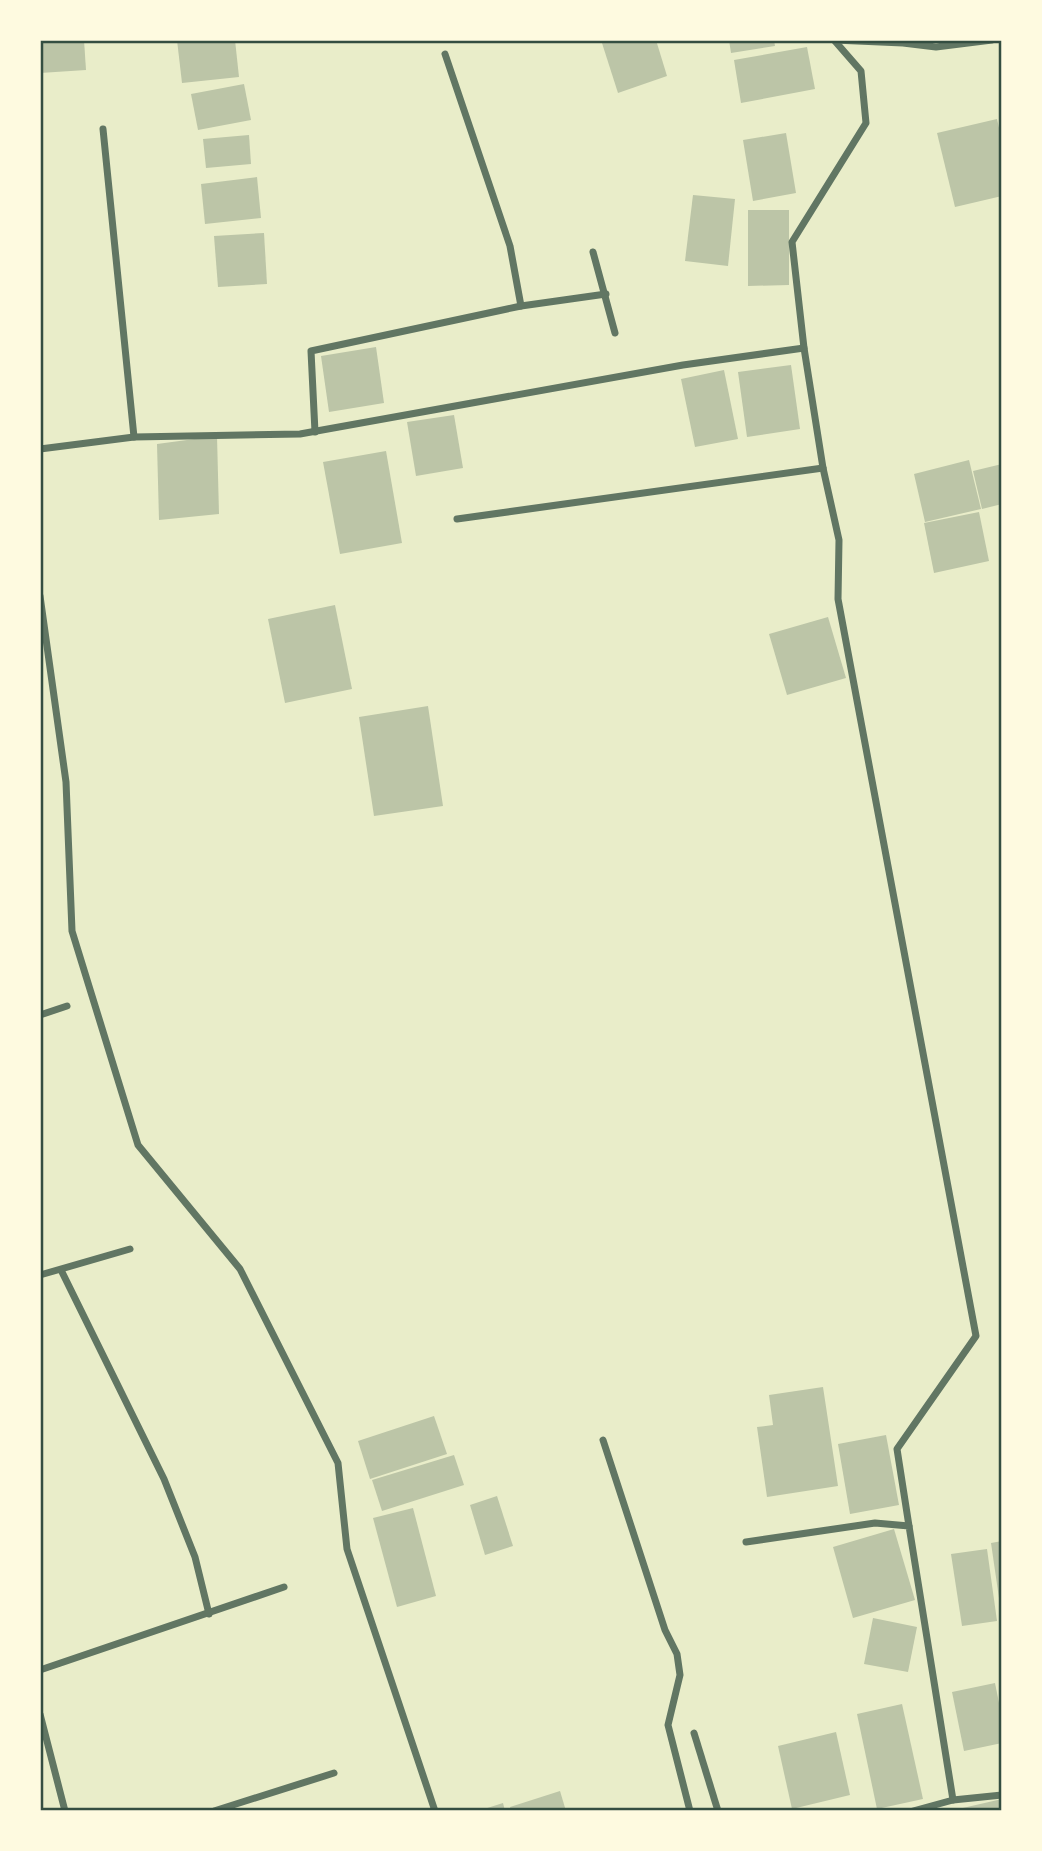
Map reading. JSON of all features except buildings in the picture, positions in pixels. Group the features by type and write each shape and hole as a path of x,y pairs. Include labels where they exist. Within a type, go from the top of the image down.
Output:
{"street":[{"path":"834,40 903,42 936,47 992,40"},
{"path":"834,40 861,71 866,123 792,242 804,348 822,467 839,540 838,599 976,1336 897,1449 953,1800"},
{"path":"445,54 510,246 522,306"},
{"path":"103,129 134,437"},
{"path":"593,252 615,333"},
{"path":"315,432 311,351 522,306 606,295"},
{"path":"40,449 134,437 300,434 683,365 804,348"},
{"path":"457,519 822,467"},
{"path":"40,596 66,782 72,931 138,1146 240,1269 338,1463 347,1549 435,1811"},
{"path":"40,1014 67,1006"},
{"path":"40,1275 130,1249"},
{"path":"61,1270 164,1479 195,1557 209,1614"},
{"path":"603,1440 665,1630 677,1654 680,1675 668,1725 690,1811"},
{"path":"746,1542 875,1523 909,1526"},
{"path":"40,1671 284,1587"},
{"path":"40,1714 65,1811"},
{"path":"694,1733 718,1811"},
{"path":"214,1811 334,1773"},
{"path":"913,1811 953,1800 1002,1795"}]}
